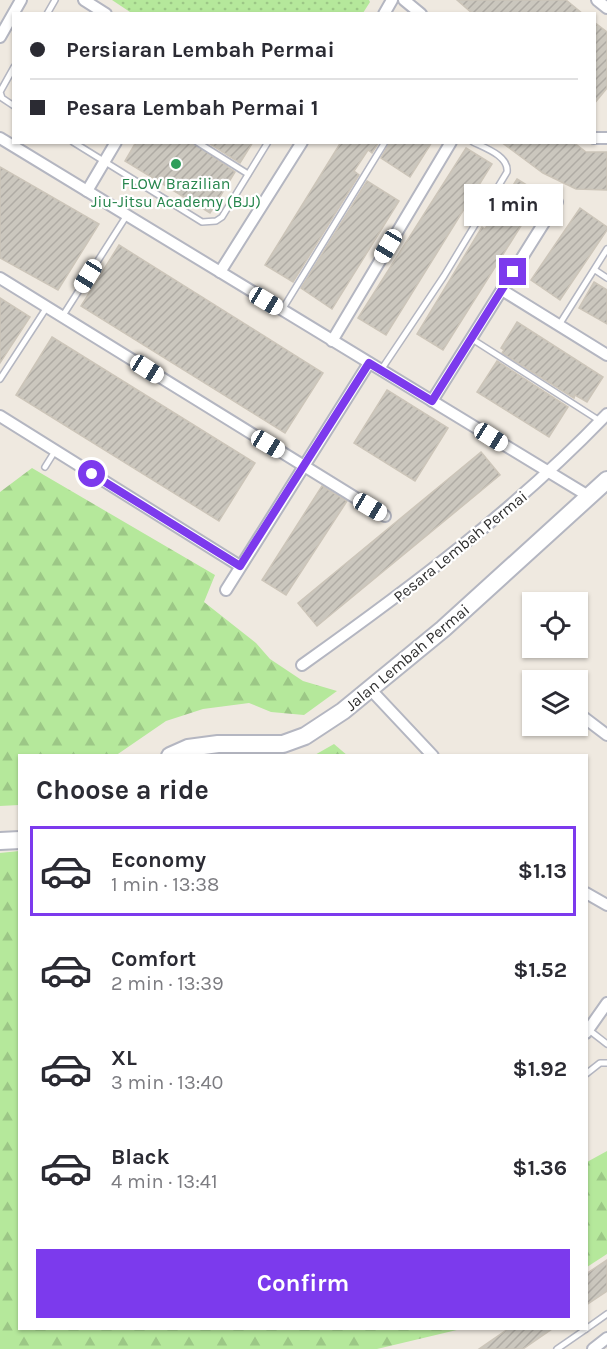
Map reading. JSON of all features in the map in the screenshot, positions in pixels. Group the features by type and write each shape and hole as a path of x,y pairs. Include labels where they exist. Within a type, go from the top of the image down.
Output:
{"main road":[{"name":"Jalan Lembah Permai","path":"174,754 188,748 218,744 283,744 305,736 371,690 607,480"},
{"path":"0,841 18,840"}],"street":[{"path":"84,0 103,12"},
{"path":"404,0 419,12"},
{"path":"597,0 607,8"},
{"path":"0,37 12,16"},
{"path":"0,138 590,497"},
{"path":"87,191 115,144"},
{"path":"220,272 301,144"},
{"path":"332,340 450,144"},
{"path":"432,401 557,202"},
{"path":"0,278 385,516"},
{"path":"502,290 607,355"},
{"path":"226,590 369,363"},
{"path":"0,417 240,566"},
{"name":"Pesara Lembah Permai","path":"302,665 468,543 549,473 603,418"},
{"path":"371,690 431,754"},
{"path":"588,721 607,735"},
{"path":"588,894 607,905"},
{"path":"588,1031 607,1003"},
{"path":"593,1349 607,1338"}],"lane":[{"path":"12,71 0,92 2,98 12,105"},
{"path":"76,144 202,222 209,223 222,217 267,144"},
{"path":"200,144 248,174"},
{"path":"282,310 384,144"},
{"path":"381,370 444,276 507,172 504,161 477,144"},
{"path":"62,317 127,216"},
{"path":"559,325 607,249"},
{"path":"594,270 607,278"},
{"path":"0,379 47,307"},
{"path":"472,339 603,418"},
{"path":"45,467 55,450"},
{"path":"588,1031 607,1044"},
{"path":"588,1072 600,1063 607,1063"},
{"path":"588,1328 607,1314"},
{"path":"557,1349 585,1330"}],"green space":[{"path":"112,0 369,0 370,2 364,12 130,12"},
{"path":"32,468 215,575 204,602 256,643 270,659 303,681 337,691 304,715 271,712 249,703 203,709 166,721 118,754 18,754 18,805 0,806 0,492"},
{"path":"334,744 346,754 316,754"},
{"path":"18,851 18,1330 457,1330 377,1349 0,1349 0,853"},
{"path":"607,1151 607,1254 588,1266 588,1161"}],"building":[{"path":"457,0 566,0 581,12 471,12"},
{"path":"596,24 607,32 607,88 596,102"},
{"path":"135,144 195,144 235,172 210,213 125,161"},
{"path":"210,144 252,144 240,163"},
{"path":"340,144 378,144 372,153 368,150 354,171 359,175 293,282 265,265"},
{"path":"389,144 431,144 410,177 381,158"},
{"path":"504,144 576,144 586,152 607,152 607,190 576,189 543,173"},
{"path":"466,148 492,164 386,335 358,318"},
{"path":"0,167 99,224 58,290 0,258"},
{"path":"517,179 541,194 443,350 417,334 482,227 485,229"},
{"path":"367,181 399,201 332,309 301,288"},
{"path":"580,208 607,227 607,230 560,300 531,280"},
{"path":"119,245 323,373 285,433 81,306"},
{"path":"594,282 607,290 607,324 579,308"},
{"path":"0,298 30,317 0,363"},
{"path":"517,322 603,377 587,402 575,395 574,398 502,353 504,350 501,348"},
{"path":"52,337 255,463 219,521 16,395"},
{"path":"497,361 568,407 549,437 477,392"},
{"path":"387,390 448,428 415,481 354,443"},
{"path":"481,452 500,475 317,626 298,603"},
{"path":"322,486 347,501 286,595 262,580"},
{"path":"607,1260 607,1291 588,1304 588,1273"},
{"path":"507,1330 551,1330 523,1349 479,1349"}],"place":[{"name":"FLOW Brazilian Jiu-Jitsu Academy (BJJ)","path":"176,164"}],"route":[{"path":"92,474 240,566 369,363 432,401 513,272"}]}
